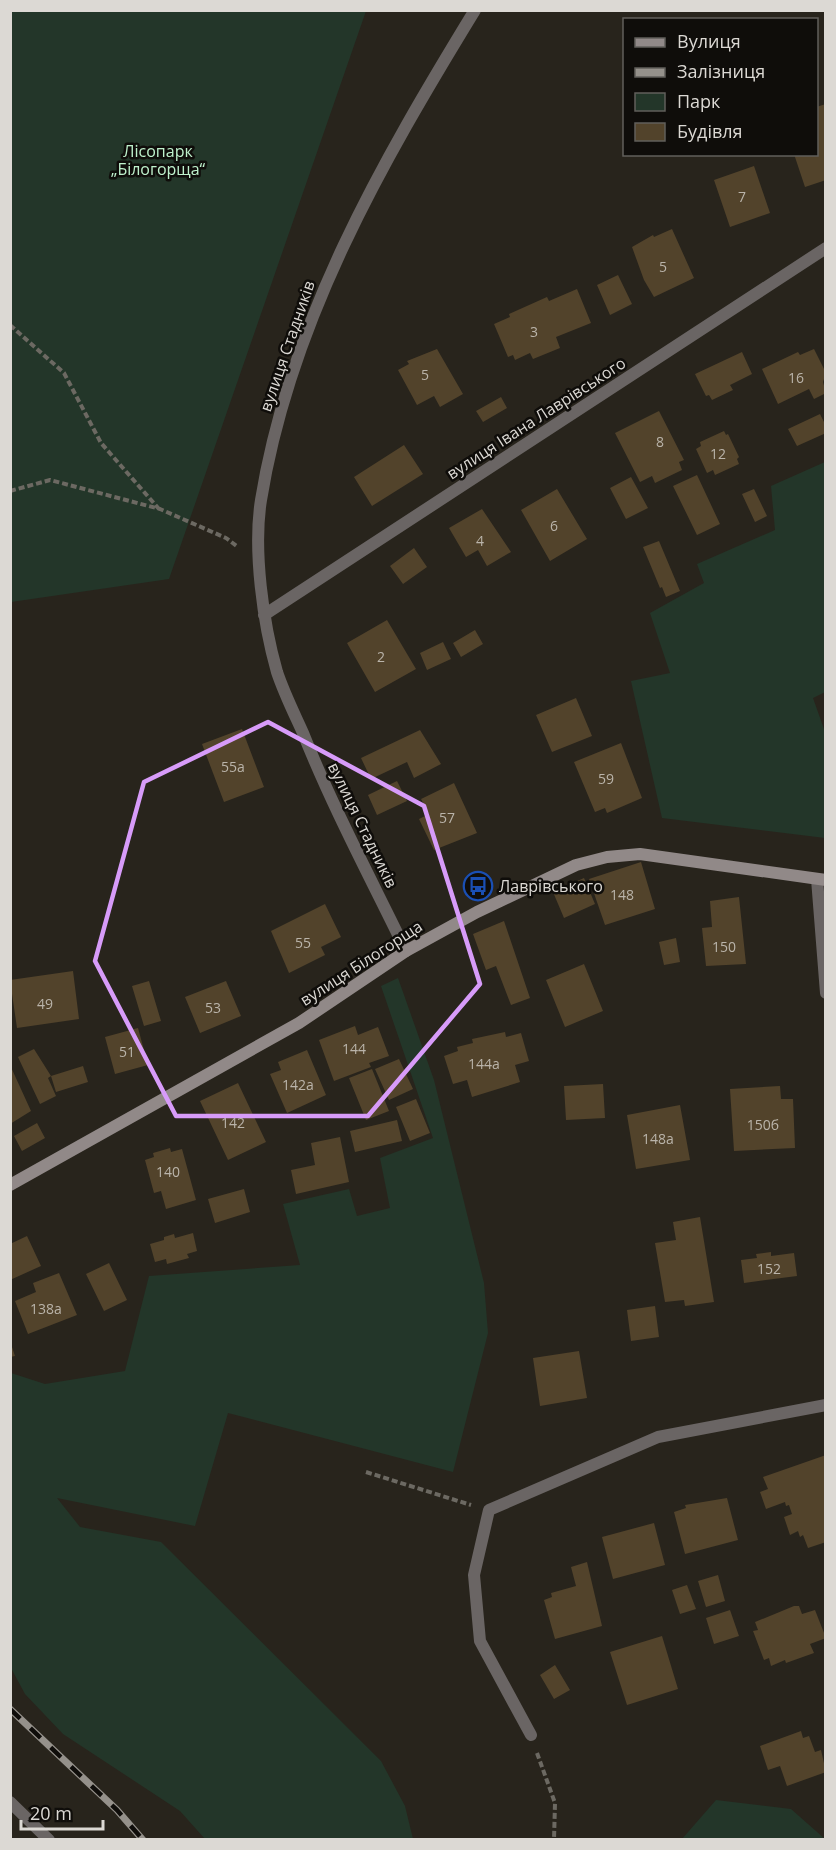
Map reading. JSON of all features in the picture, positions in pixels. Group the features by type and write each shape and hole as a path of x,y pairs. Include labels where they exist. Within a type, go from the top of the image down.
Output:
{"street":[{"name":"вулиця Стадників","path":"406,951 323,782 278,673 264,615 260,564 261,502 283,402 328,275 403,127 475,10"},
{"name":"вулиця Івана Лаврівського","path":"264,615 825,248"},
{"name":"вулиця Білогорща","path":"10,1185 299,1023 406,951 477,912 576,865 607,857 640,854 821,880"},
{"path":"821,880 825,993"},
{"path":"531,1735 480,1641 474,1575 489,1510 658,1437 825,1405"},
{"path":"10,1802 49,1839"}],"path":[{"path":"10,325 64,373 101,443 160,509"},
{"path":"10,491 50,480 160,509 226,538 260,564"},
{"path":"366,1472 489,1510"},
{"path":"531,1735 555,1803 554,1839"}],"highlighted area":[{"path":"268,722 424,806 480,984 368,1116 176,1116 95,961 144,782"}],"green space":[{"name":"Лісопарк „Білогорща“","path":"10,11 366,11 169,579 11,602"},
{"path":"825,462 825,692 813,698 825,732 825,838 662,818 631,681 670,673 650,613 704,583 697,564 775,530 771,486"},
{"path":"398,978 434,1080 484,1283 488,1333 453,1472 228,1413 195,1526 57,1498 80,1527 161,1542 381,1761 405,1806 413,1839 205,1839 180,1811 63,1734 25,1694 11,1668 11,1373 45,1384 125,1371 149,1276 300,1265 283,1204 349,1189 357,1216 390,1208 380,1158 433,1138 381,986"},
{"path":"716,1800 791,1809 825,1839 682,1839"}],"building":[{"path":"826,104 826,180 805,187 795,156 818,156 818,106"},
{"path":"754,166 770,213 730,227 714,180"},
{"path":"672,229 694,278 654,297 644,280 632,247 653,235 654,237"},
{"path":"618,275 632,304 610,315 597,285"},
{"path":"577,289 591,323 556,337 560,348 533,359 530,353 515,360 513,355 508,357 494,324 510,317 509,314 547,297 549,301"},
{"path":"437,349 463,394 440,407 434,396 417,405 398,370 409,364 407,361"},
{"path":"814,349 826,373 823,382 826,393 814,399 809,389 778,404 762,369 798,352 800,355"},
{"path":"742,352 752,374 730,385 733,390 712,400 709,395 706,396 695,374"},
{"path":"501,397 507,408 483,422 476,411"},
{"path":"659,411 684,460 679,462 682,470 655,483 652,476 640,482 615,433"},
{"path":"820,414 826,426 826,433 797,446 788,429"},
{"path":"724,431 726,435 728,434 739,457 737,459 739,464 715,475 713,470 707,473 696,449 701,446 700,442"},
{"path":"404,445 423,474 372,506 354,477"},
{"path":"697,475 720,524 697,535 673,486"},
{"path":"631,477 648,508 626,519 610,488"},
{"path":"557,489 587,539 550,561 521,510"},
{"path":"754,489 767,516 755,522 742,494"},
{"path":"482,509 511,552 487,566 478,550 466,557 449,528"},
{"path":"659,541 680,591 666,597 643,547"},
{"path":"414,548 427,567 403,584 390,566"},
{"path":"387,620 416,669 375,692 347,643"},
{"path":"475,630 483,644 461,657 453,643"},
{"path":"443,642 451,659 427,670 420,653"},
{"path":"576,698 592,736 552,752 536,715"},
{"path":"242,729 264,787 224,802 202,744"},
{"path":"420,730 441,764 414,778 407,762 371,779 361,758"},
{"path":"621,743 642,798 607,813 605,808 595,812 574,762"},
{"path":"397,781 407,801 377,815 368,795"},
{"path":"454,783 477,833 434,850 419,819 429,814 421,799"},
{"path":"641,862 655,909 605,925 589,879"},
{"path":"584,878 595,904 564,918 553,892"},
{"path":"739,897 746,964 706,966 702,928 712,927 710,901"},
{"path":"325,904 341,937 321,947 325,955 289,973 271,931"},
{"path":"504,921 530,998 511,1005 496,966 486,970 473,934"},
{"path":"676,938 680,962 664,965 659,942"},
{"path":"584,964 603,1011 565,1027 546,980"},
{"path":"73,971 79,1019 17,1028 10,980"},
{"path":"149,981 161,1021 144,1026 132,986"},
{"path":"226,981 241,1016 200,1033 185,997"},
{"path":"355,1026 358,1035 378,1027 389,1056 369,1063 371,1067 334,1081 319,1040"},
{"path":"138,1028 148,1065 115,1074 105,1037"},
{"path":"505,1032 506,1037 521,1033 529,1061 515,1065 520,1082 472,1097 467,1080 453,1084 444,1056 458,1051 457,1047 473,1043 472,1039"},
{"path":"34,1049 51,1076 48,1078 56,1096 40,1104 18,1057"},
{"path":"307,1050 326,1095 287,1113 270,1074 281,1070 278,1062"},
{"path":"399,1059 413,1089 389,1100 375,1069"},
{"path":"10,1065 31,1111 10,1124"},
{"path":"83,1066 88,1082 56,1092 51,1076"},
{"path":"372,1069 389,1111 366,1120 349,1078"},
{"path":"238,1083 266,1142 228,1160 200,1101"},
{"path":"603,1084 605,1118 566,1120 564,1086"},
{"path":"780,1086 781,1099 793,1099 795,1148 734,1151 730,1089"},
{"path":"416,1099 430,1133 410,1141 396,1107"},
{"path":"680,1105 690,1160 636,1169 627,1115"},
{"path":"397,1120 402,1141 355,1152 350,1131"},
{"path":"37,1123 45,1138 22,1151 14,1136"},
{"path":"340,1137 349,1182 296,1194 291,1170 315,1165 311,1143"},
{"path":"170,1148 171,1152 182,1149 196,1200 166,1209 161,1191 154,1193 145,1160 154,1157 153,1153"},
{"path":"244,1189 250,1212 215,1223 208,1199"},
{"path":"700,1217 714,1302 685,1306 684,1300 665,1302 655,1243 676,1240 673,1222"},
{"path":"193,1233 197,1251 187,1254 189,1258 167,1264 166,1259 155,1262 150,1244 174,1234 175,1238"},
{"path":"27,1236 41,1266 10,1280 10,1244"},
{"path":"771,1252 771,1256 794,1253 797,1276 744,1283 741,1260 757,1258 756,1254"},
{"path":"109,1263 127,1300 104,1311 86,1274"},
{"path":"59,1273 77,1315 28,1334 15,1301 36,1292 33,1283"},
{"path":"655,1306 659,1337 631,1341 627,1310"},
{"path":"10,1341 15,1356 10,1357"},
{"path":"579,1351 587,1398 540,1406 533,1358"},
{"path":"826,1455 826,1542 808,1548 803,1535 800,1537 798,1531 790,1535 784,1517 792,1514 789,1505 786,1506 785,1502 766,1509 760,1492 768,1489 763,1477"},
{"path":"727,1498 738,1540 685,1554 674,1512 686,1508 685,1505"},
{"path":"654,1523 665,1565 613,1579 602,1537"},
{"path":"587,1562 602,1626 555,1639 544,1600 552,1597 551,1593 576,1586 571,1567"},
{"path":"718,1575 725,1601 706,1607 698,1581"},
{"path":"687,1585 696,1609 680,1614 672,1590"},
{"path":"799,1606 802,1614 815,1610 826,1638 810,1644 814,1653 771,1666 769,1658 764,1660 753,1631 758,1630 755,1622"},
{"path":"730,1610 739,1636 714,1644 706,1618"},
{"path":"662,1636 678,1689 627,1705 610,1652"},
{"path":"555,1665 570,1690 554,1699 540,1675"},
{"path":"801,1731 803,1738 809,1736 815,1752 821,1750 826,1772 787,1786 780,1766 768,1770 760,1746"}],"railway":[{"path":"10,1709 117,1810 143,1840"}],"place":[{"name":"Лаврівського","path":"478,886"}]}
